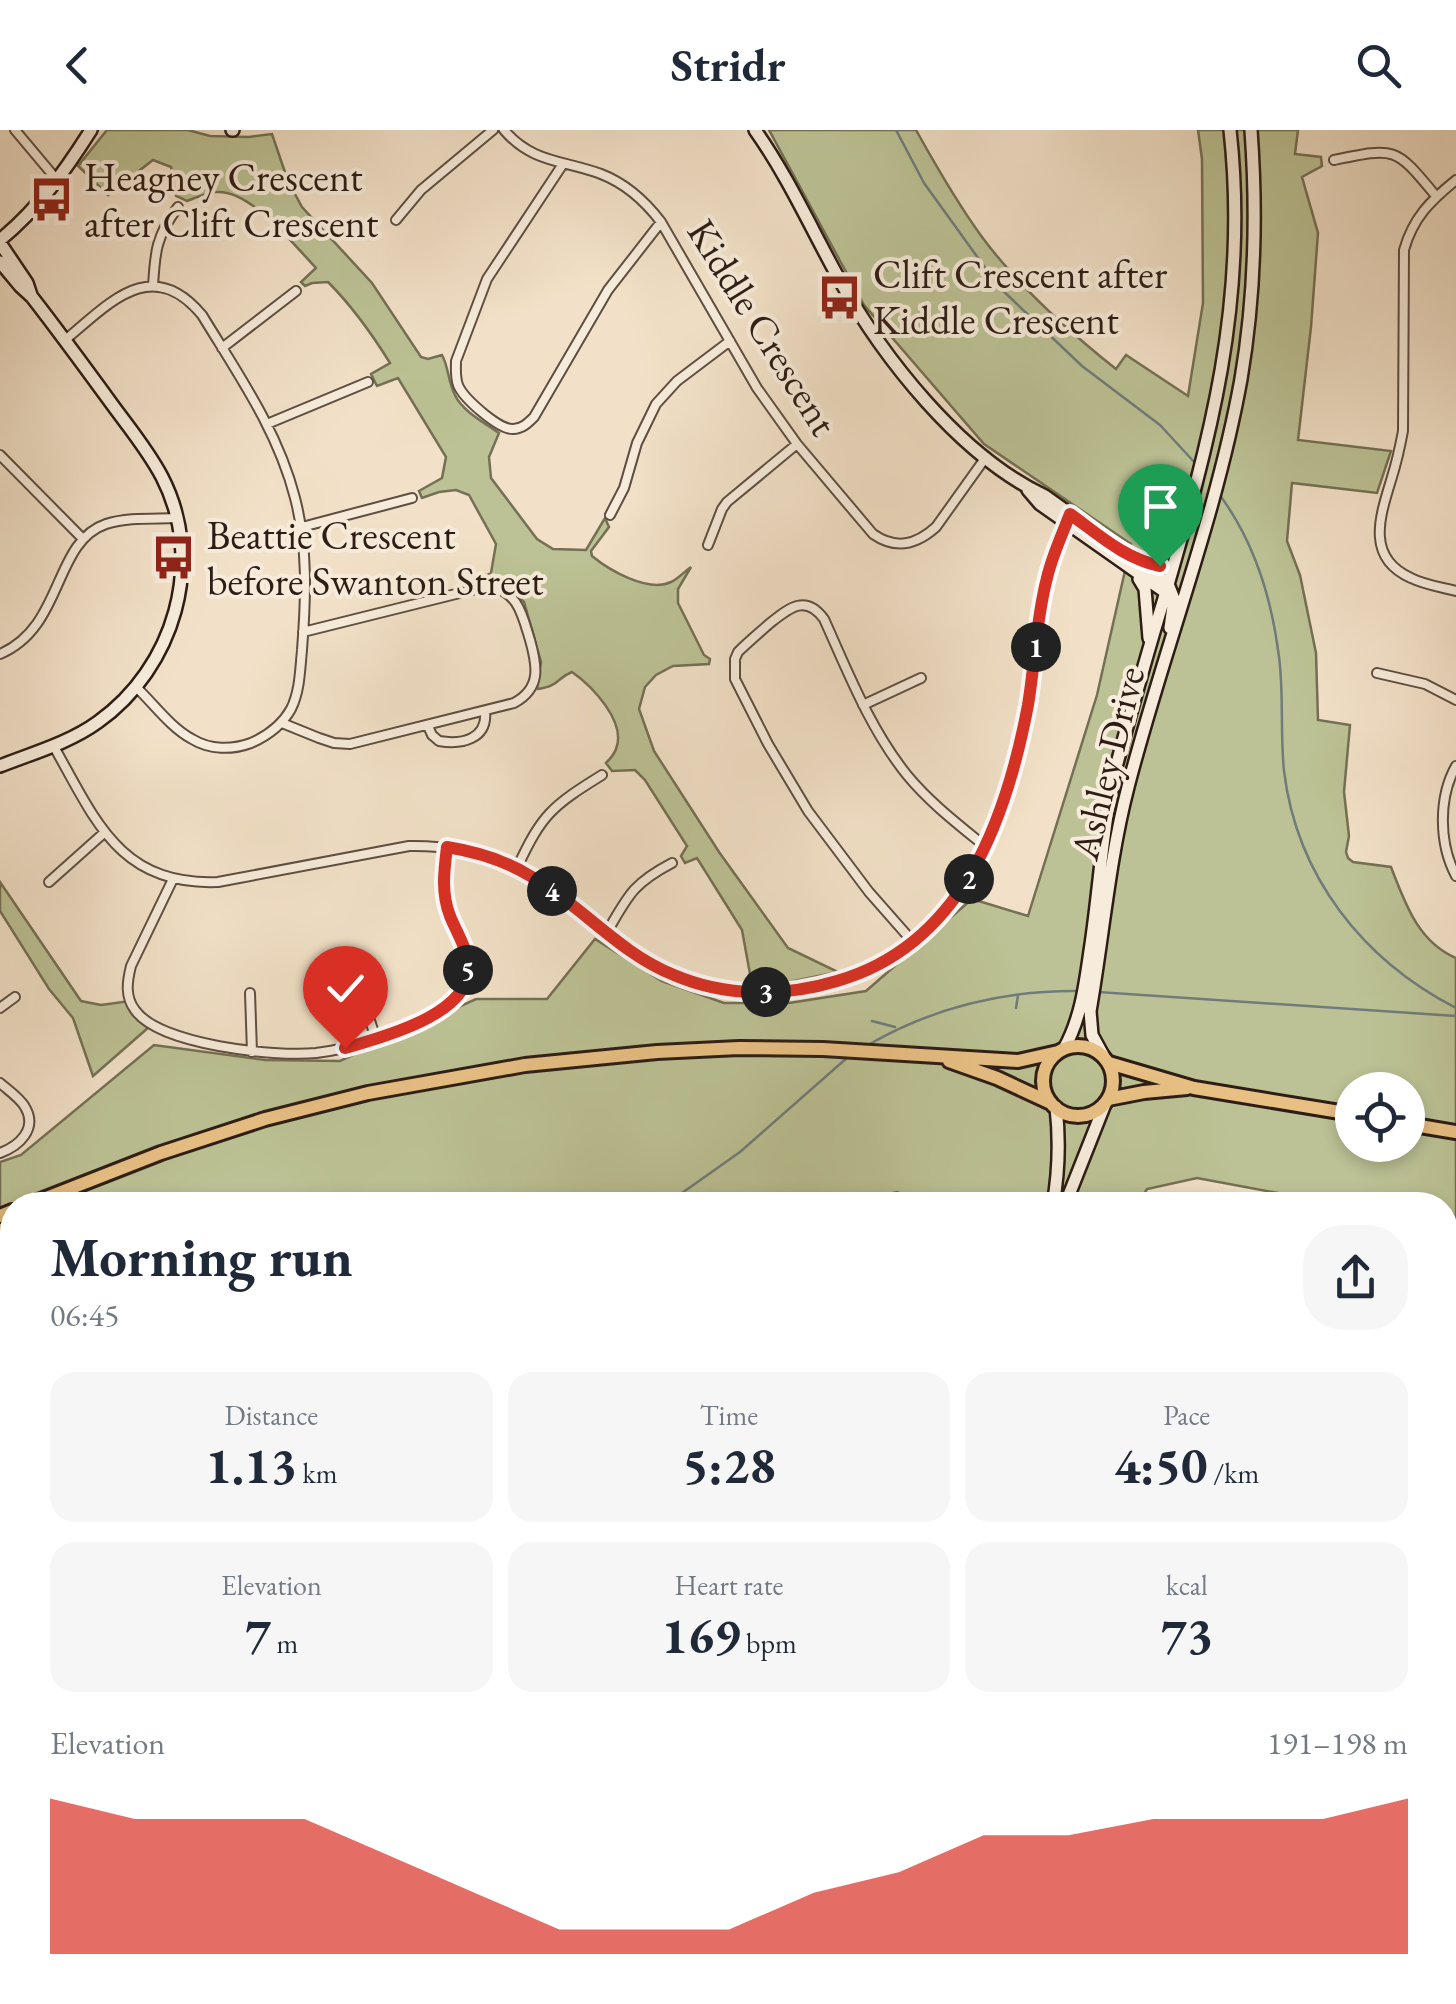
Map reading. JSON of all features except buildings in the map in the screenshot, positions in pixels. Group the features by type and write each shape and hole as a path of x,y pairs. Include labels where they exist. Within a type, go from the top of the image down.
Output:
{"main road":[{"path":"32,296 0,242 58,180 91,130"},
{"path":"82,147 100,130"},
{"path":"755,130 847,293 920,394 986,457 1026,487 1046,496 1068,518 1168,589 1174,600 1164,666"},
{"name":"Ashley Drive","path":"1094,963 1113,778 1194,494 1223,368 1235,261 1236,207 1230,130"},
{"name":"Ashley Drive","path":"1061,1051 1086,1010 1120,818 1195,561 1241,379 1251,303 1254,220 1250,130"},
{"path":"0,262 32,296 151,456 177,518 182,562 177,607 161,650 136,687 95,724 0,766"},
{"path":"1126,560 1160,566 1175,560"},
{"path":"1126,560 1145,589 1149,648"},
{"path":"1168,589 1182,583 1195,561"},
{"name":"Ashley Drive","path":"1086,1010 1092,1035 1106,1060"},
{"path":"62,1192 161,1152 265,1119 474,1072 574,1059 739,1048 1018,1061 1084,1046 1106,1060 1114,1082 1070,1192"},
{"path":"1056,1192 1060,1140 1044,1077 1049,1062 1061,1051"},
{"path":"937,1057 997,1078 1068,1114 1082,1116 1096,1111 1106,1101 1144,1092 1194,1088"},
{"path":"1106,1060 1194,1088 1335,1111"},
{"path":"1425,1127 1456,1132"},
{"path":"72,1192 95,1179"}],"street":[{"path":"16,130 58,180"},
{"path":"396,220 421,190 493,130"},
{"name":"Kiddle Crescent","path":"504,130 538,157 599,173 641,198 661,222 757,388 797,444 873,534 899,545 916,542 936,526 986,457"},
{"path":"1334,160 1376,152 1394,154 1408,163 1436,196"},
{"path":"564,164 487,279 456,361 460,390 501,426 522,427 534,417 608,290 661,222"},
{"path":"1456,180 1418,216 1404,250 1403,431 1378,532 1384,552 1396,569 1420,582 1456,591"},
{"path":"153,286 156,243 178,208"},
{"path":"65,340 122,293 153,286 180,294 192,304 222,348 267,424 288,474 302,527 306,575 297,694 282,723 246,745 208,746 180,732 136,687"},
{"path":"222,348 296,290"},
{"path":"610,514 656,404 677,381 730,342"},
{"path":"267,424 368,382"},
{"path":"708,544 728,502 797,444"},
{"path":"0,455 83,539"},
{"path":"302,527 412,498"},
{"path":"0,654 22,642 40,622 83,539 108,524 177,518"},
{"path":"53,745 118,849 153,873 190,882 218,882 409,846 447,847 492,857 517,868 648,964 688,980 744,992 806,989 860,974 913,942 954,900 986,848 1023,728 1047,575 1068,518"},
{"path":"282,723 319,738 350,744 514,703 530,690 536,674 522,612 516,601 499,588 478,587 303,632"},
{"path":"913,942 838,853 794,789 734,680 734,659 744,646 794,606 807,605 818,611 880,736 930,800 986,848"},
{"path":"1377,673 1425,684 1456,700"},
{"path":"863,704 921,678"},
{"path":"428,726 439,741 462,742 482,731 485,711"},
{"path":"1456,766 1445,795 1444,823 1446,847 1456,876"},
{"path":"517,868 545,817 556,805 602,775"},
{"path":"49,882 105,832"},
{"path":"172,878 131,966 127,984 132,1006 146,1021 222,1048 314,1053 376,1039 421,1021 458,998 466,984 468,962 446,902 447,847"},
{"path":"606,934 634,888 672,862"},
{"path":"355,974 376,1039"},
{"path":"250,992 252,1052"},
{"path":"0,1008 15,998"},
{"path":"0,1083 28,1111 29,1127 22,1141 0,1153"}],"green space":[{"path":"107,130 188,130 210,136 249,137 272,134 288,181 302,207 372,283 421,357 442,355 458,401 499,433 489,457 491,478 537,539 553,549 586,550 605,518 609,527 591,551 608,568 640,582 662,585 691,567 678,589 678,603 704,655 710,659 709,664 673,666 645,687 639,709 654,751 719,852 788,948 838,972 752,985 742,930 697,858 685,863 681,856 687,846 645,780 635,770 612,771 606,763 618,739 606,706 572,672 538,689 541,662 524,602 506,586 483,577 491,573 496,544 469,495 456,490 422,498 419,491 442,478 446,457 398,378 377,386 371,374 390,363 361,321 328,282 305,286 301,282 316,268 271,221 244,200 217,192 187,201 176,196 171,167 153,160 108,195 78,166"},
{"path":"769,130 916,130 982,237 1044,307 1116,369 1126,355 1188,396 1203,303 1202,159 1198,130 1298,130 1295,154 1321,157 1322,166 1302,177 1318,233 1298,440 1391,451 1377,493 1292,483 1287,541 1300,575 1316,653 1318,720 1350,725 1344,792 1348,858 1391,867 1422,932 1456,958 1456,1192 1272,1192 1197,1178 1145,1192 0,1192 0,1162 21,1155 154,1045 265,1060 340,1061 476,999 547,999 595,939 662,981 724,1003 789,1003 866,991 972,899 1028,916 1097,695 1131,544 984,444 864,305"},
{"path":"0,882 81,1001 101,1005 130,1001 149,1027 93,1076 73,1018 49,989 0,911"}],"waterway":[{"path":"896,130 924,183 999,287 1082,366 1160,425 1196,464"},
{"path":"1219,494 1252,551 1272,614 1280,671 1284,771 1303,846 1340,911 1364,940 1392,966 1456,1008"},
{"path":"868,1045 918,1020 970,1003 1024,994 1080,991"},
{"path":"1098,992 1456,1016"},
{"path":"1016,1008 1018,995"},
{"path":"872,1021 895,1027"},
{"path":"683,1192 740,1152 848,1057"}],"place":[{"name":"Heagney Crescent after Clift Crescent","path":"51,200"},
{"name":"Clift Crescent after Kiddle Crescent","path":"840,297"},
{"name":"Beattie Crescent before Swanton Street","path":"174,558"}],"route":[{"path":"345,1048 421,1021 458,998 466,984 468,962 444,888 447,847 492,857 517,868 648,964 715,988 758,992 806,989 860,974 890,958 913,942 954,900 986,848 1023,728 1047,575 1070,514 1130,556 1160,566"}]}
